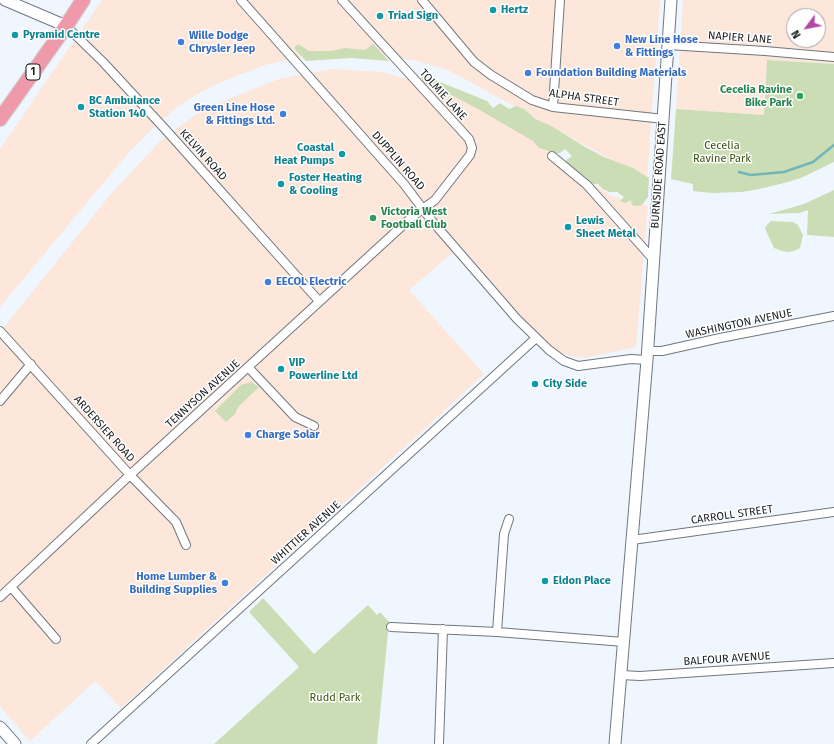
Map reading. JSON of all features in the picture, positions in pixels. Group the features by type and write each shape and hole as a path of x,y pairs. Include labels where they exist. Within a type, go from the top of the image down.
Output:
{"highway":[{"name":"1","path":"0,118 83,0"}],"main road":[{"path":"5,0 66,26"},
{"name":"BURNSIDE ROAD EAST","path":"615,744 647,356 671,0"},
{"path":"0,727 15,744"}],"street":[{"name":"DUPPLIN ROAD","path":"241,0 400,179 440,231 517,319 536,338 564,361 578,366 647,356"},
{"name":"TOLMIE LANE","path":"342,0 469,139 472,148 470,156 439,196 423,208"},
{"name":"ALPHA STREET","path":"422,0 474,62 491,75 532,100 553,107 664,119"},
{"path":"553,107 560,0"},
{"name":"KELVIN ROAD","path":"66,26 103,62 165,129 319,301"},
{"name":"NAPIER LANE","path":"668,45 834,57"},
{"path":"552,156 587,185 653,259"},
{"name":"TENNYSON AVENUE","path":"0,597 319,301 423,208"},
{"name":"WASHINGTON AVENUE","path":"647,356 662,351 715,339 834,316"},
{"name":"ARDERSIER ROAD","path":"0,331 130,475 176,522 186,545"},
{"name":"WHITTIER AVENUE","path":"91,744 536,338"},
{"path":"0,401 31,364"},
{"path":"248,367 295,418 314,426"},
{"name":"CARROLL STREET","path":"632,540 834,512"},
{"path":"497,632 504,534 509,519"},
{"path":"11,587 56,639"},
{"path":"391,627 497,632 624,642"},
{"path":"439,744 443,629"},
{"name":"BALFOUR AVENUE","path":"621,675 640,676 834,663"}],"shaded area":[{"path":"102,0 660,0 647,179 448,70 417,61 357,53 314,54 265,65 214,85 176,108 130,151 0,307 0,149"},
{"path":"683,0 834,0 834,64 767,60 764,115 676,109"},
{"path":"331,69 382,72 445,90 533,139 609,195 648,206 636,347 585,358 569,356 554,349 542,341 461,246 409,290 484,374 121,708 95,681 30,741 0,706 0,332 111,194 159,142 203,109 279,79"}],"green space":[{"path":"298,44 309,51 332,51 344,48 365,50 373,44 389,61 351,58 306,61 294,48"},
{"name":"Cecelia Ravine Park","path":"767,60 834,64 834,162 801,178 742,192 712,193 693,191 693,184 671,179 676,109 764,115"},
{"path":"422,77 435,80 487,101 493,108 500,103 509,109 516,106 524,109 534,118 553,127 587,148 604,157 633,168 649,178 648,197 642,205 637,206 632,205 631,200 625,203 620,201 624,197 617,192 609,192 598,184 591,184 587,178 566,164 566,160 572,156 565,149 560,153 554,154 539,148 533,141 478,109 440,89 422,82"},
{"path":"834,190 834,237 807,235 808,210 799,213 769,214 804,204"},
{"path":"771,221 793,222 798,225 803,235 800,248 788,252 774,248 765,228"},
{"path":"251,382 259,387 238,407 235,414 226,422 215,411 241,385"},
{"name":"Rudd Park","path":"263,598 314,654 368,605 377,615 380,612 389,622 377,744 214,744 299,667 249,612"}],"waterway":[{"path":"739,172 751,175 784,172 813,162 834,145"}],"place":[{"name":"Hertz","path":"493,10"},
{"name":"Triad Sign","path":"380,16"},
{"name":"Pyramid Centre","path":"15,35"},
{"name":"Wille Dodge Chrysler Jeep","path":"181,42"},
{"name":"New Line Hose & Fittings","path":"617,46"},
{"name":"Foundation Building Materials","path":"528,73"},
{"name":"Cecelia Ravine Bike Park","path":"800,96"},
{"name":"BC Ambulance Station 140","path":"81,107"},
{"name":"Green Line Hose & Fittings Ltd.","path":"283,114"},
{"name":"Coastal Heat Pumps","path":"342,154"},
{"name":"Foster Heating & Cooling","path":"281,184"},
{"name":"Victoria West Football Club","path":"373,218"},
{"name":"Lewis Sheet Metal","path":"568,227"},
{"name":"EECOL Electric","path":"268,282"},
{"name":"VIP Powerline Ltd","path":"281,369"},
{"name":"City Side","path":"535,384"},
{"name":"Charge Solar","path":"248,435"},
{"name":"Eldon Place","path":"545,581"},
{"name":"Home Lumber & Building Supplies","path":"225,583"}]}
